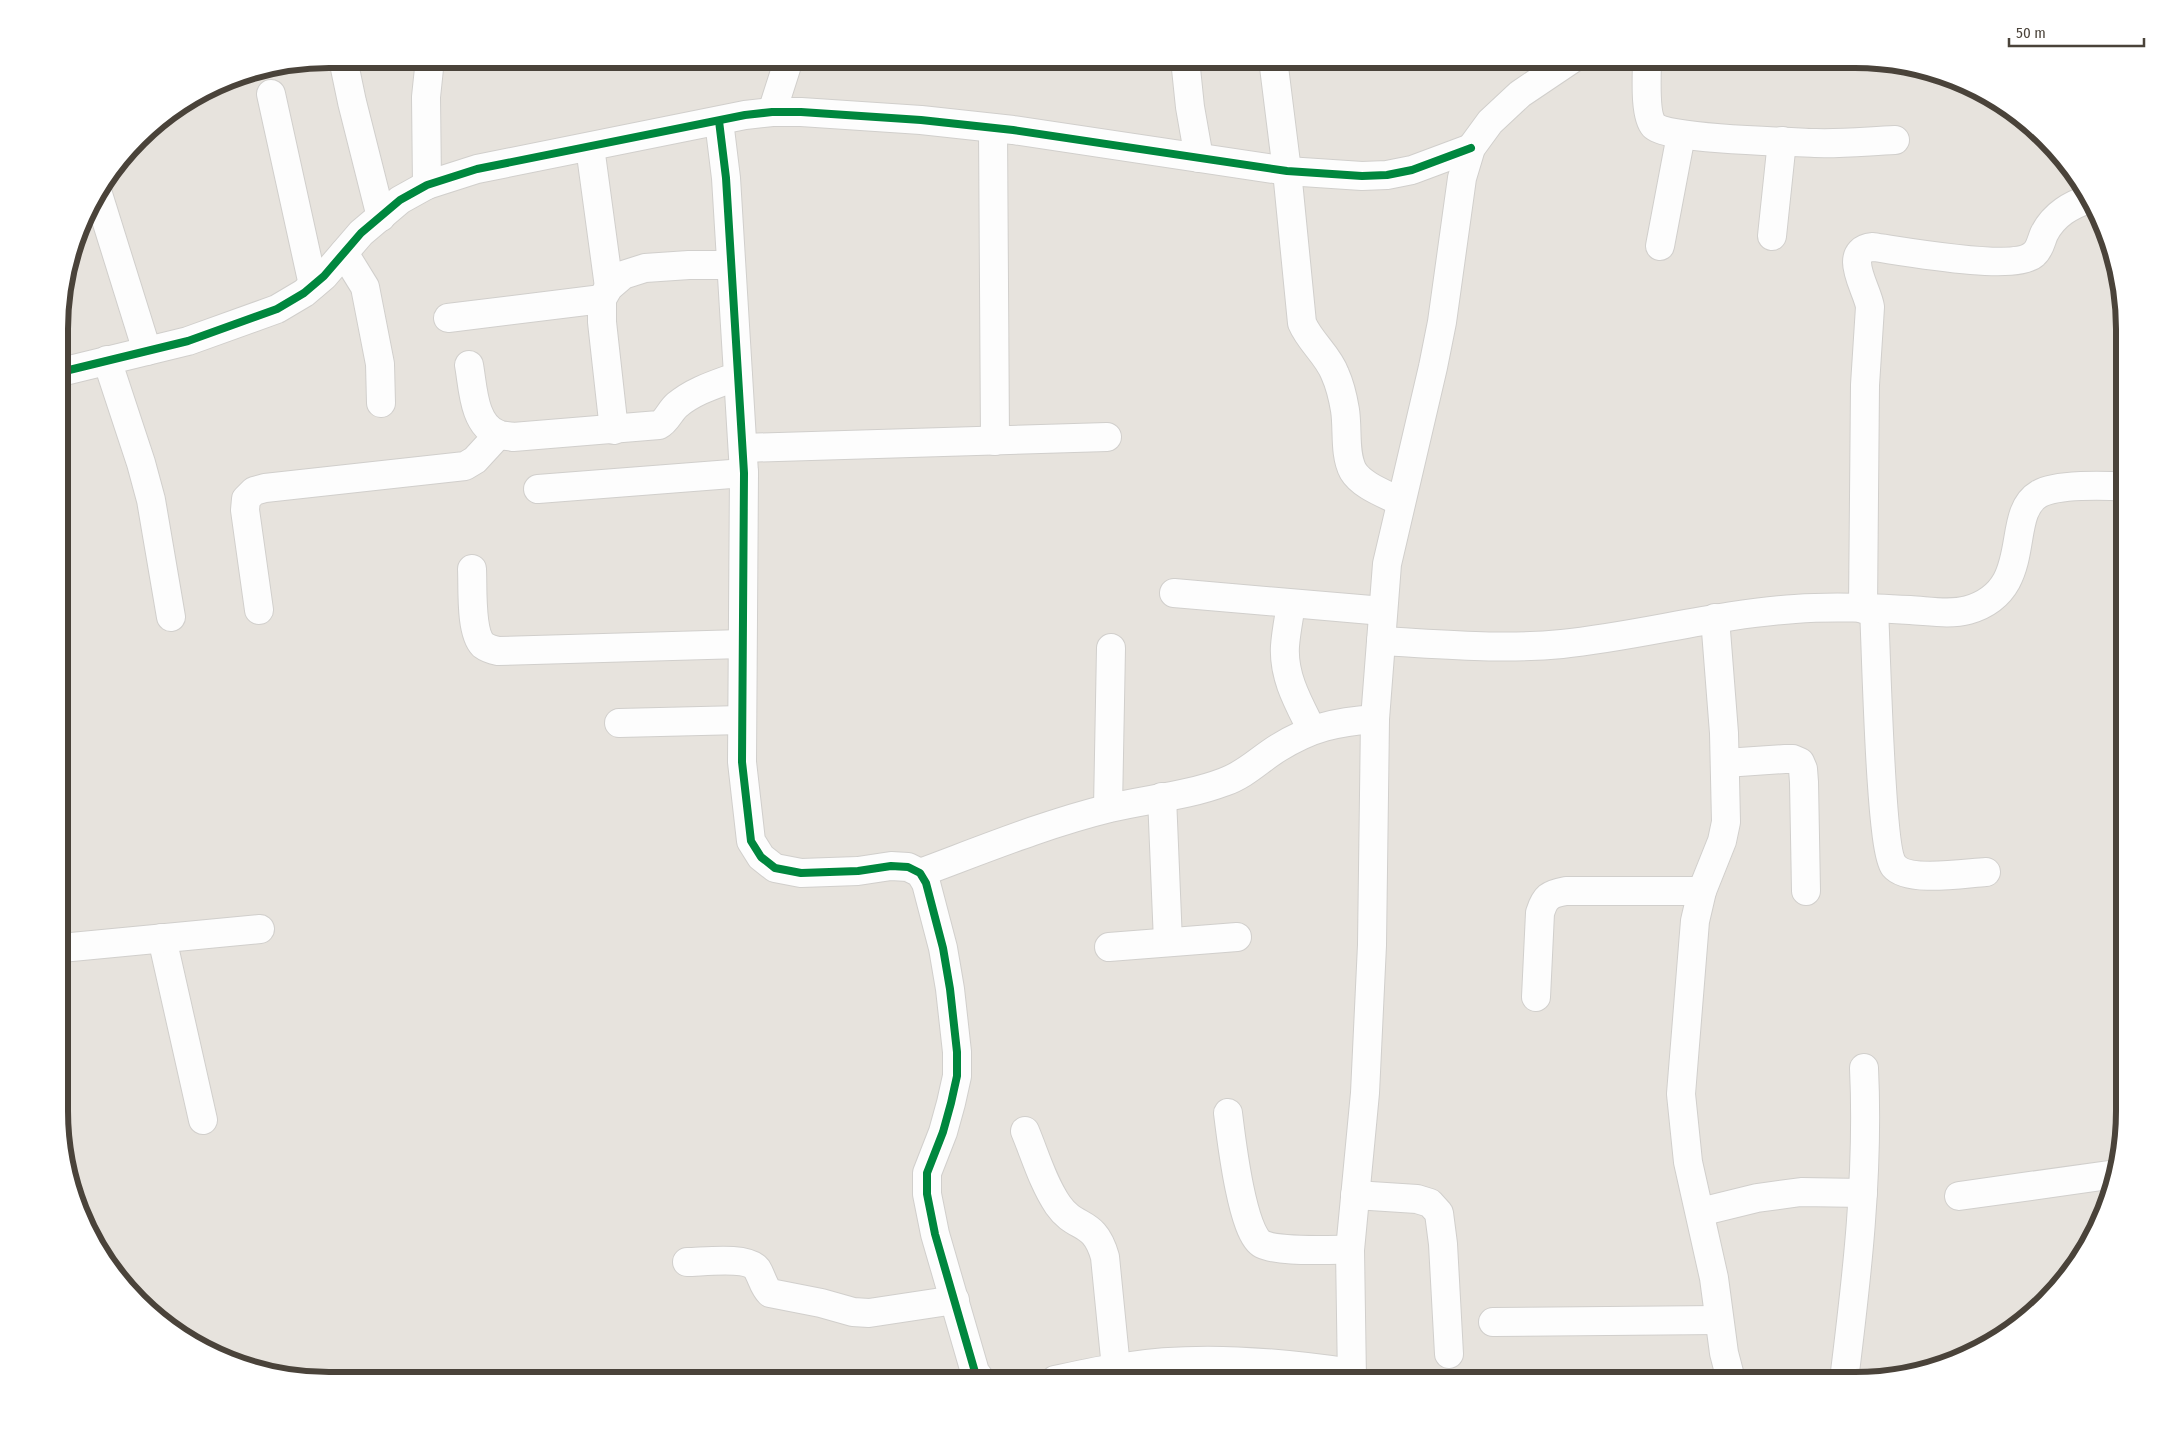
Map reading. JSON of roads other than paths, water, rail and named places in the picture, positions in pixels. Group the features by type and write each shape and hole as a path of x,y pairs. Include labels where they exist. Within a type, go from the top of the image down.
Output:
{"street":[{"path":"345,67 381,217"},
{"path":"427,185 426,97 429,67"},
{"path":"772,112 786,67"},
{"path":"1186,67 1190,107 1199,158"},
{"path":"1274,67 1287,172 1302,323 1308,336 1334,371 1339,385 1345,410 1350,460 1354,471 1369,484 1401,502"},
{"path":"1352,1372 1350,1250 1365,1093 1369,1025 1375,719 1388,564 1401,502 1424,412 1440,331 1462,178 1471,148 1490,122 1520,94 1560,67"},
{"path":"1647,67 1650,116 1654,126 1663,131 1681,134 1816,143 1895,140"},
{"path":"271,94 314,285"},
{"path":"67,370 188,341 277,309 314,285 361,233 400,200 427,185 477,169 772,112 832,113 993,128 1287,172 1362,176 1387,175 1439,161 1471,148"},
{"path":"719,121 726,178 744,461 742,762 751,841 761,857 775,868 801,873 858,871 891,866 908,867 920,873 928,892 943,948 956,1043 955,1085 943,1132 927,1173 927,1194 935,1234 975,1372"},
{"path":"993,128 995,441"},
{"path":"1660,246 1681,134"},
{"path":"1772,236 1782,141"},
{"path":"590,147 605,293 602,322 614,430"},
{"path":"100,201 147,351"},
{"path":"1986,872 1918,875 1904,872 1894,866 1891,859 1885,817 1868,609 1865,386 1870,306 1869,297 1858,274 1857,266 1860,252 1865,248 1991,262 2024,260 2034,254 2053,220 2062,211 2084,201"},
{"path":"344,253 365,287 380,364 381,403"},
{"path":"448,318 605,293 623,275 644,268 731,265"},
{"path":"108,360 151,500 171,617"},
{"path":"469,365 480,417 487,428 498,434 513,437 659,425 664,422 671,410 680,403 703,389 738,376"},
{"path":"259,610 245,510 246,499 254,492 265,488 325,480 465,466 475,460 498,434"},
{"path":"538,489 744,461 995,441 1107,438"},
{"path":"1381,641 1441,644 1561,644 1715,618 1796,609 1947,612 1966,610 1982,605 1998,592 2008,580 2013,567 2022,519 2028,504 2038,494 2051,490 2075,487 2116,485"},
{"path":"472,569 475,624 478,638 484,646 498,652 742,644"},
{"path":"1174,593 1383,611"},
{"path":"1291,604 1285,648 1286,668 1292,688 1312,730"},
{"path":"1715,618 1725,763 1726,822 1722,841 1702,890 1696,921 1681,1094 1688,1162 1714,1278 1728,1372"},
{"path":"1108,808 1111,648"},
{"path":"920,873 1019,836 1108,808 1204,789 1226,782 1244,773 1278,748 1312,730 1344,722 1375,719"},
{"path":"619,723 742,720"},
{"path":"1725,763 1785,759 1793,759 1800,762 1803,769 1804,782 1806,891"},
{"path":"1162,797 1168,942"},
{"path":"1536,997 1540,913 1544,901 1553,893 1566,891 1702,890"},
{"path":"67,947 260,929"},
{"path":"1109,947 1237,936"},
{"path":"162,938 203,1120"},
{"path":"1845,1372 1858,1266 1863,1193 1866,1107 1864,1068"},
{"path":"1228,1113 1235,1164 1248,1224 1253,1236 1261,1243 1287,1249 1350,1250"},
{"path":"1024,1131 1050,1192 1059,1206 1070,1217 1093,1231 1100,1241 1105,1257 1116,1368"},
{"path":"1959,1196 2109,1175"},
{"path":"1700,1212 1757,1198 1801,1192 1863,1193"},
{"path":"1355,1195 1417,1199 1430,1203 1439,1213 1443,1244 1449,1354"},
{"path":"687,1262 742,1262 752,1264 757,1270 764,1287 770,1293 853,1312 869,1313 955,1300"},
{"path":"1493,1322 1719,1320"},
{"path":"1096,1372 1116,1368 1171,1363 1222,1362 1301,1366 1332,1372"}]}
